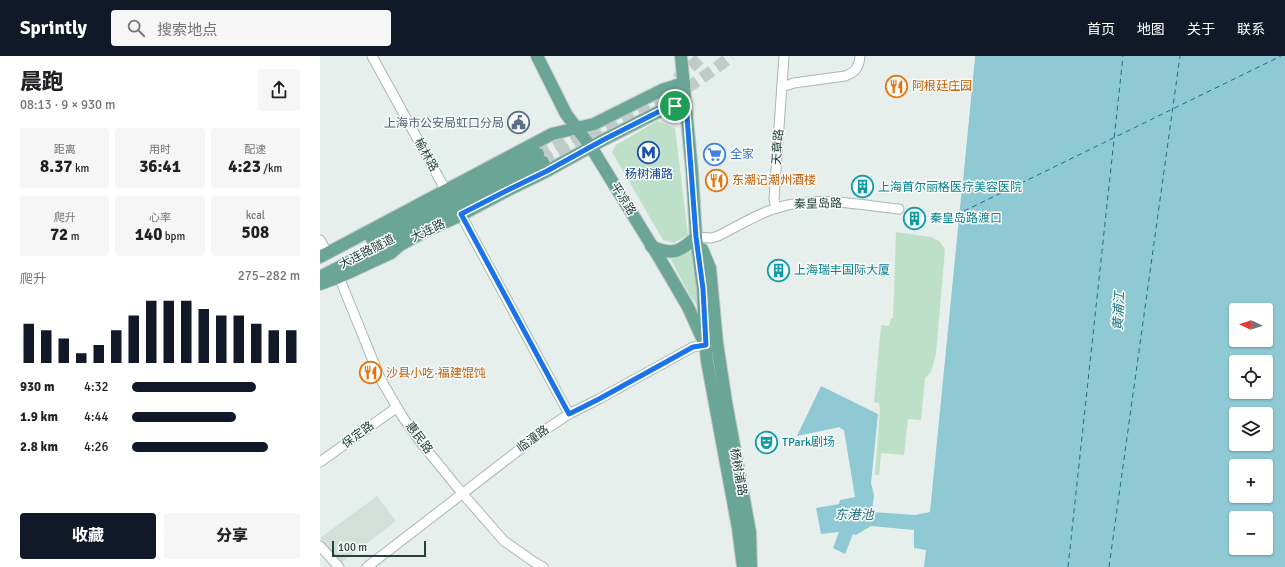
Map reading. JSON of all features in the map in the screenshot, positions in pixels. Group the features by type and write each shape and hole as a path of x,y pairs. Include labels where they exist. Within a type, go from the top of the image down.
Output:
{"main road":[{"name":"平凉路","path":"537,56 566,114 591,147 711,344"},
{"name":"杨树浦路","path":"682,56 696,237 710,268 711,344 727,409 750,532 752,567"},
{"path":"323,254 446,191 552,134 594,124 662,90 684,83"},
{"name":"大连路","path":"320,284 339,277 391,252 405,242 547,171 664,109 686,103"},
{"name":"大连路隧道","path":"320,264 541,158 320,277"},
{"path":"651,246 660,250 676,252 685,248 696,237"},
{"name":"杨树浦路","path":"711,344 707,361 738,528 743,567"}],"street":[{"name":"榆林路","path":"372,56 446,191"},
{"name":"天章路","path":"776,208 774,199 784,56"},
{"path":"782,87 794,83 845,76 856,70 860,56"},
{"name":"秦皇岛路","path":"696,237 711,238 718,236 776,208 801,203 824,201 899,209"},
{"path":"461,214 569,414"},
{"path":"320,240 323,254"},
{"name":"惠民路","path":"339,277 380,378 396,408 422,444 504,541 543,567"},
{"name":"临潼路","path":"367,567 516,452 569,414 693,347 711,344"},
{"name":"保定路","path":"320,462 396,408"},
{"path":"320,546 339,567"}],"shaded area":[{"path":"377,496 396,521 341,563 320,538"}],"green space":[{"path":"657,121 675,128 688,235 674,243 663,240 612,152 616,145"},
{"path":"896,232 931,237 939,241 945,249 936,354 931,372 925,378 921,420 908,419 904,455 881,453 879,475 875,475 880,409 879,403 874,402 881,325 889,326 891,318 893,318"},
{"path":"692,249 699,308 690,296 669,256"}],"water":[{"path":"975,56 1285,56 1285,567 924,567 926,550 914,548 914,530 871,526 856,535 853,534 845,554 833,548 839,532 821,534 816,508 839,504 840,500 855,497 844,430 840,427 797,436 821,386 878,414 871,483 874,495 872,512 915,515 930,512"}],"pier":[{"path":"973,56 975,56 962,191 960,191"}],"ferry route":[{"path":"1068,567 1123,56"},
{"path":"1109,567 1180,56"},
{"path":"956,215 1281,56"}],"tunnel":[{"path":"677,79 703,56"},
{"path":"543,162 616,127 664,101 710,72 731,56"},
{"path":"538,154 589,128"}],"place":[{"name":"阿根廷庄园","path":"897,86"},
{"name":"上海市公安局虹口分局","path":"519,123"},
{"name":"杨树浦路","path":"649,153"},
{"name":"全家","path":"715,154"},
{"name":"东潮记潮州酒楼","path":"716,180"},
{"name":"上海首尔丽格医疗美容医院","path":"862,187"},
{"name":"秦皇岛路渡口","path":"914,218"},
{"name":"上海瑞丰国际大厦","path":"778,270"},
{"name":"沙县小吃·福建馄饨","path":"370,373"},
{"name":"TPark剧场","path":"767,442"}],"route":[{"path":"686,103 696,237 703,289 706,345 693,347 569,414 461,214 547,171 664,109 675,106 686,103"}],"water label":[{"name":"黄浦江","path":"1119,311"},
{"name":"东港池","path":"854,515"}]}
